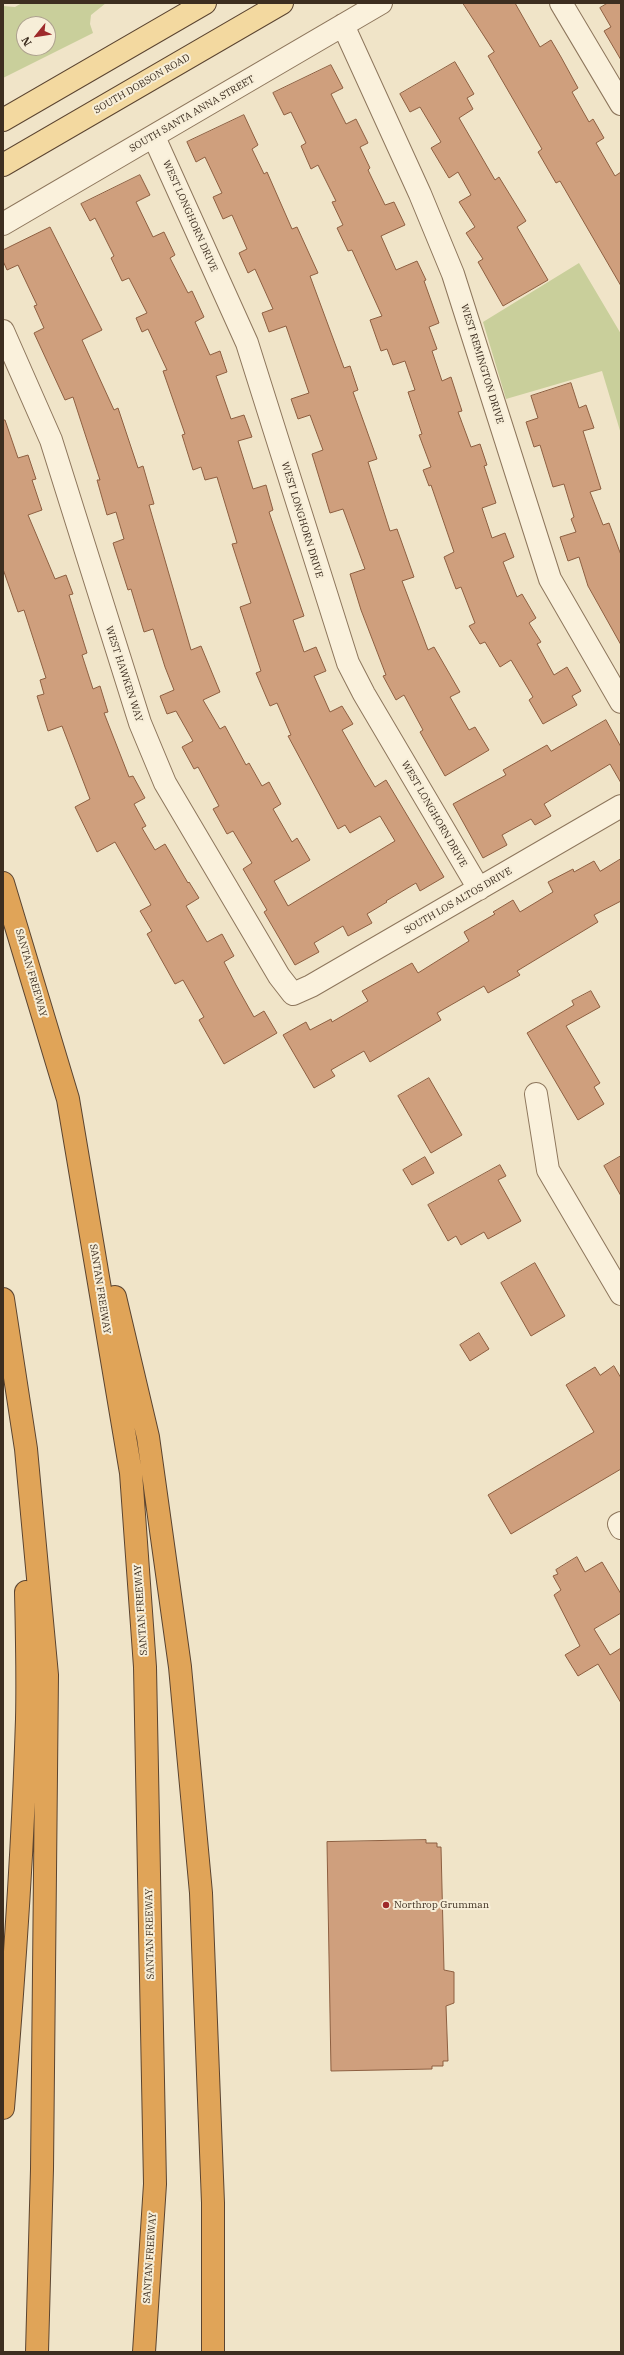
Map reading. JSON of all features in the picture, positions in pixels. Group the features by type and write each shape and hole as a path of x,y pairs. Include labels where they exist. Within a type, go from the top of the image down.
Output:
{"highway":[{"name":"SANTAN FREEWAY","path":"3,883 68,1099 130,1473 146,1667 155,2184 144,2352"},
{"path":"68,1099 148,1437 180,1667 201,1892 213,2203 213,2352"},
{"path":"3,1300 26,1449 47,1675 42,2169 37,2352"},
{"path":"3,2108 11,2012 27,1718 26,1449"}],"main road":[{"path":"3,120 205,3"},
{"name":"SOUTH DOBSON ROAD","path":"3,165 282,3"}],"street":[{"name":"SOUTH SANTA ANNA STREET","path":"3,224 381,3"},
{"path":"561,3 621,104"},
{"name":"WEST REMINGTON DRIVE","path":"343,25 420,194 453,274 550,579 621,702"},
{"name":"WEST LONGHORN DRIVE","path":"154,137 247,342 348,663 364,694 479,889"},
{"name":"WEST HAWKEN WAY","path":"3,332 51,440 140,723 154,758 165,783 279,976 293,994"},
{"name":"SOUTH LOS ALTOS DRIVE","path":"293,994 311,986 621,806"},
{"path":"536,1094 548,1170 621,1294"}],"green space":[{"path":"22,3 106,3 91,15 90,24 93,33 56,52 56,16 16,16 16,56 47,56 3,78 3,6 15,7"},
{"path":"579,263 621,334 621,434 602,371 506,399 483,322"}],"building":[{"path":"463,3 515,3 540,47 551,40 561,57 578,88 572,92 589,122 593,119 604,138 596,143 615,176 621,172 621,286 560,181 556,183 538,152 542,149 488,56 494,52"},
{"path":"608,3 621,3 621,60 604,31 611,27 600,8"},
{"path":"455,62 474,94 467,98 473,109 459,118 495,180 499,177 526,221 517,227 548,280 503,306 478,262 483,259 466,233 475,227 459,202 471,195 458,172 449,178 431,148 441,142 420,107 410,112 400,94"},
{"path":"331,65 343,88 331,94 346,124 356,119 368,143 360,147 370,168 368,170 385,205 394,202 405,225 381,236 396,270 417,261 426,280 424,281 439,323 429,327 437,349 432,351 442,381 451,377 462,411 458,412 471,447 480,444 487,465 484,466 496,503 482,508 492,538 505,533 514,557 503,562 517,597 522,594 536,618 529,623 541,642 537,644 554,675 567,667 581,691 572,696 577,705 543,724 529,700 533,697 511,660 500,667 485,642 480,644 469,626 475,623 461,587 456,589 444,557 454,552 431,485 429,486 423,470 431,467 419,435 422,434 408,392 415,390 405,361 393,365 387,349 381,351 370,320 382,316 352,250 348,251 337,228 343,225 332,202 336,201 318,165 311,169 301,146 306,143 291,112 284,115 273,93"},
{"path":"244,115 258,145 252,149 264,174 267,172 292,229 297,227 318,273 310,276 344,368 350,366 358,390 353,392 377,459 368,462 390,531 397,529 414,577 402,581 428,650 434,647 460,692 450,697 469,730 475,727 489,750 445,776 420,732 423,730 404,695 396,700 383,676 386,675 361,610 350,574 365,569 343,509 330,513 312,454 323,450 310,415 298,419 291,399 309,393 286,326 269,332 262,313 273,309 255,269 248,273 239,253 247,249 232,215 223,219 213,197 222,193 205,157 196,162 187,142"},
{"path":"140,175 150,195 136,202 153,237 164,232 175,255 170,258 188,293 192,291 204,317 195,322 210,355 220,351 227,372 216,376 231,419 244,415 252,437 238,441 253,489 266,485 273,510 269,512 304,616 293,620 304,652 316,647 326,671 314,676 330,712 342,706 353,724 342,730 375,787 386,780 444,877 420,891 416,883 386,901 387,902 367,914 372,923 348,936 343,926 314,943 319,952 295,965 264,912 267,910 243,869 252,863 233,831 227,834 213,809 219,806 198,767 194,769 182,747 193,741 176,711 167,714 160,696 174,690 153,629 144,632 131,589 128,590 113,543 124,539 116,512 107,515 97,480 100,480 73,397 65,400 34,333 44,328 34,306 37,305 18,265 7,270 3,261 3,250 50,227 102,330 82,340 114,410 118,408 138,468 143,466 154,504 149,505 191,650 201,646 220,692 203,700 220,729 225,726 246,765 249,763 262,786 269,782 281,804 273,809 292,842 297,838 310,860 274,881 288,906 395,841 380,816 350,833 345,825 338,829 288,736 291,735 277,703 270,706 256,673 261,671 240,607 251,603 232,544 237,543 217,477 205,480 201,467 193,470 182,435 185,434 163,371 167,370 148,329 142,332 136,318 147,313 129,278 122,281 111,258 114,256 95,218 90,221 81,204"},
{"path":"571,383 579,408 586,405 594,428 583,431 601,489 590,492 603,525 609,523 621,555 621,645 588,586 579,557 568,561 560,537 576,532 571,519 574,517 564,484 553,487 540,445 534,447 526,422 538,418 531,396"},
{"path":"3,420 5,420 18,458 28,455 36,479 32,480 42,510 28,515 55,579 66,575 73,594 69,595 87,653 82,655 93,689 100,686 108,712 104,713 129,777 133,776 145,798 134,804 146,826 142,828 155,850 165,844 188,883 189,882 199,898 186,906 207,942 222,934 234,956 224,962 254,1017 264,1011 277,1033 224,1064 199,1020 204,1017 183,980 175,984 147,934 152,931 140,911 151,905 115,842 97,852 75,807 90,799 62,726 48,731 37,696 44,694 40,680 46,678 24,610 18,612 3,569"},
{"path":"606,720 621,747 621,783 610,764 544,804 551,816 535,825 531,819 502,835 507,845 483,858 453,804 506,775 503,770 547,745 551,751"},
{"path":"621,859 621,901 594,915 598,922 517,971 520,975 488,993 484,986 437,1013 441,1020 370,1062 364,1051 331,1070 335,1076 314,1088 283,1035 306,1022 310,1030 331,1019 332,1022 368,1001 362,991 412,963 418,973 469,941 464,932 495,914 493,912 513,900 520,912 553,892 548,882 573,869 574,872 594,861 600,871"},
{"path":"591,991 600,1007 566,1026 600,1083 594,1087 604,1104 578,1120 527,1033 574,1005 572,1001"},
{"path":"429,1078 462,1135 431,1153 398,1096"},
{"path":"621,1156 621,1196 604,1166"},
{"path":"425,1157 434,1173 412,1185 403,1170"},
{"path":"500,1165 506,1176 498,1180 521,1221 488,1239 484,1232 461,1245 456,1236 448,1241 428,1205"},
{"path":"535,1263 565,1316 531,1336 501,1283"},
{"path":"479,1333 489,1349 470,1361 460,1345"},
{"path":"614,1366 621,1378 621,1469 511,1534 488,1495 594,1432 566,1385 595,1367 600,1375"},
{"path":"577,1557 585,1572 602,1562 621,1594 621,1613 594,1629 610,1655 621,1648 621,1703 598,1664 578,1676 565,1655 580,1646 554,1595 561,1590 553,1576 558,1574 556,1570"},
{"name":"Northrop Grumman","path":"426,1840 426,1843 437,1843 437,1847 441,1847 444,1970 454,1972 454,2003 446,2006 448,2061 443,2061 443,2066 432,2066 432,2069 331,2071 327,1842"}],"place":[{"name":"Northrop Grumman","path":"386,1905"}]}
